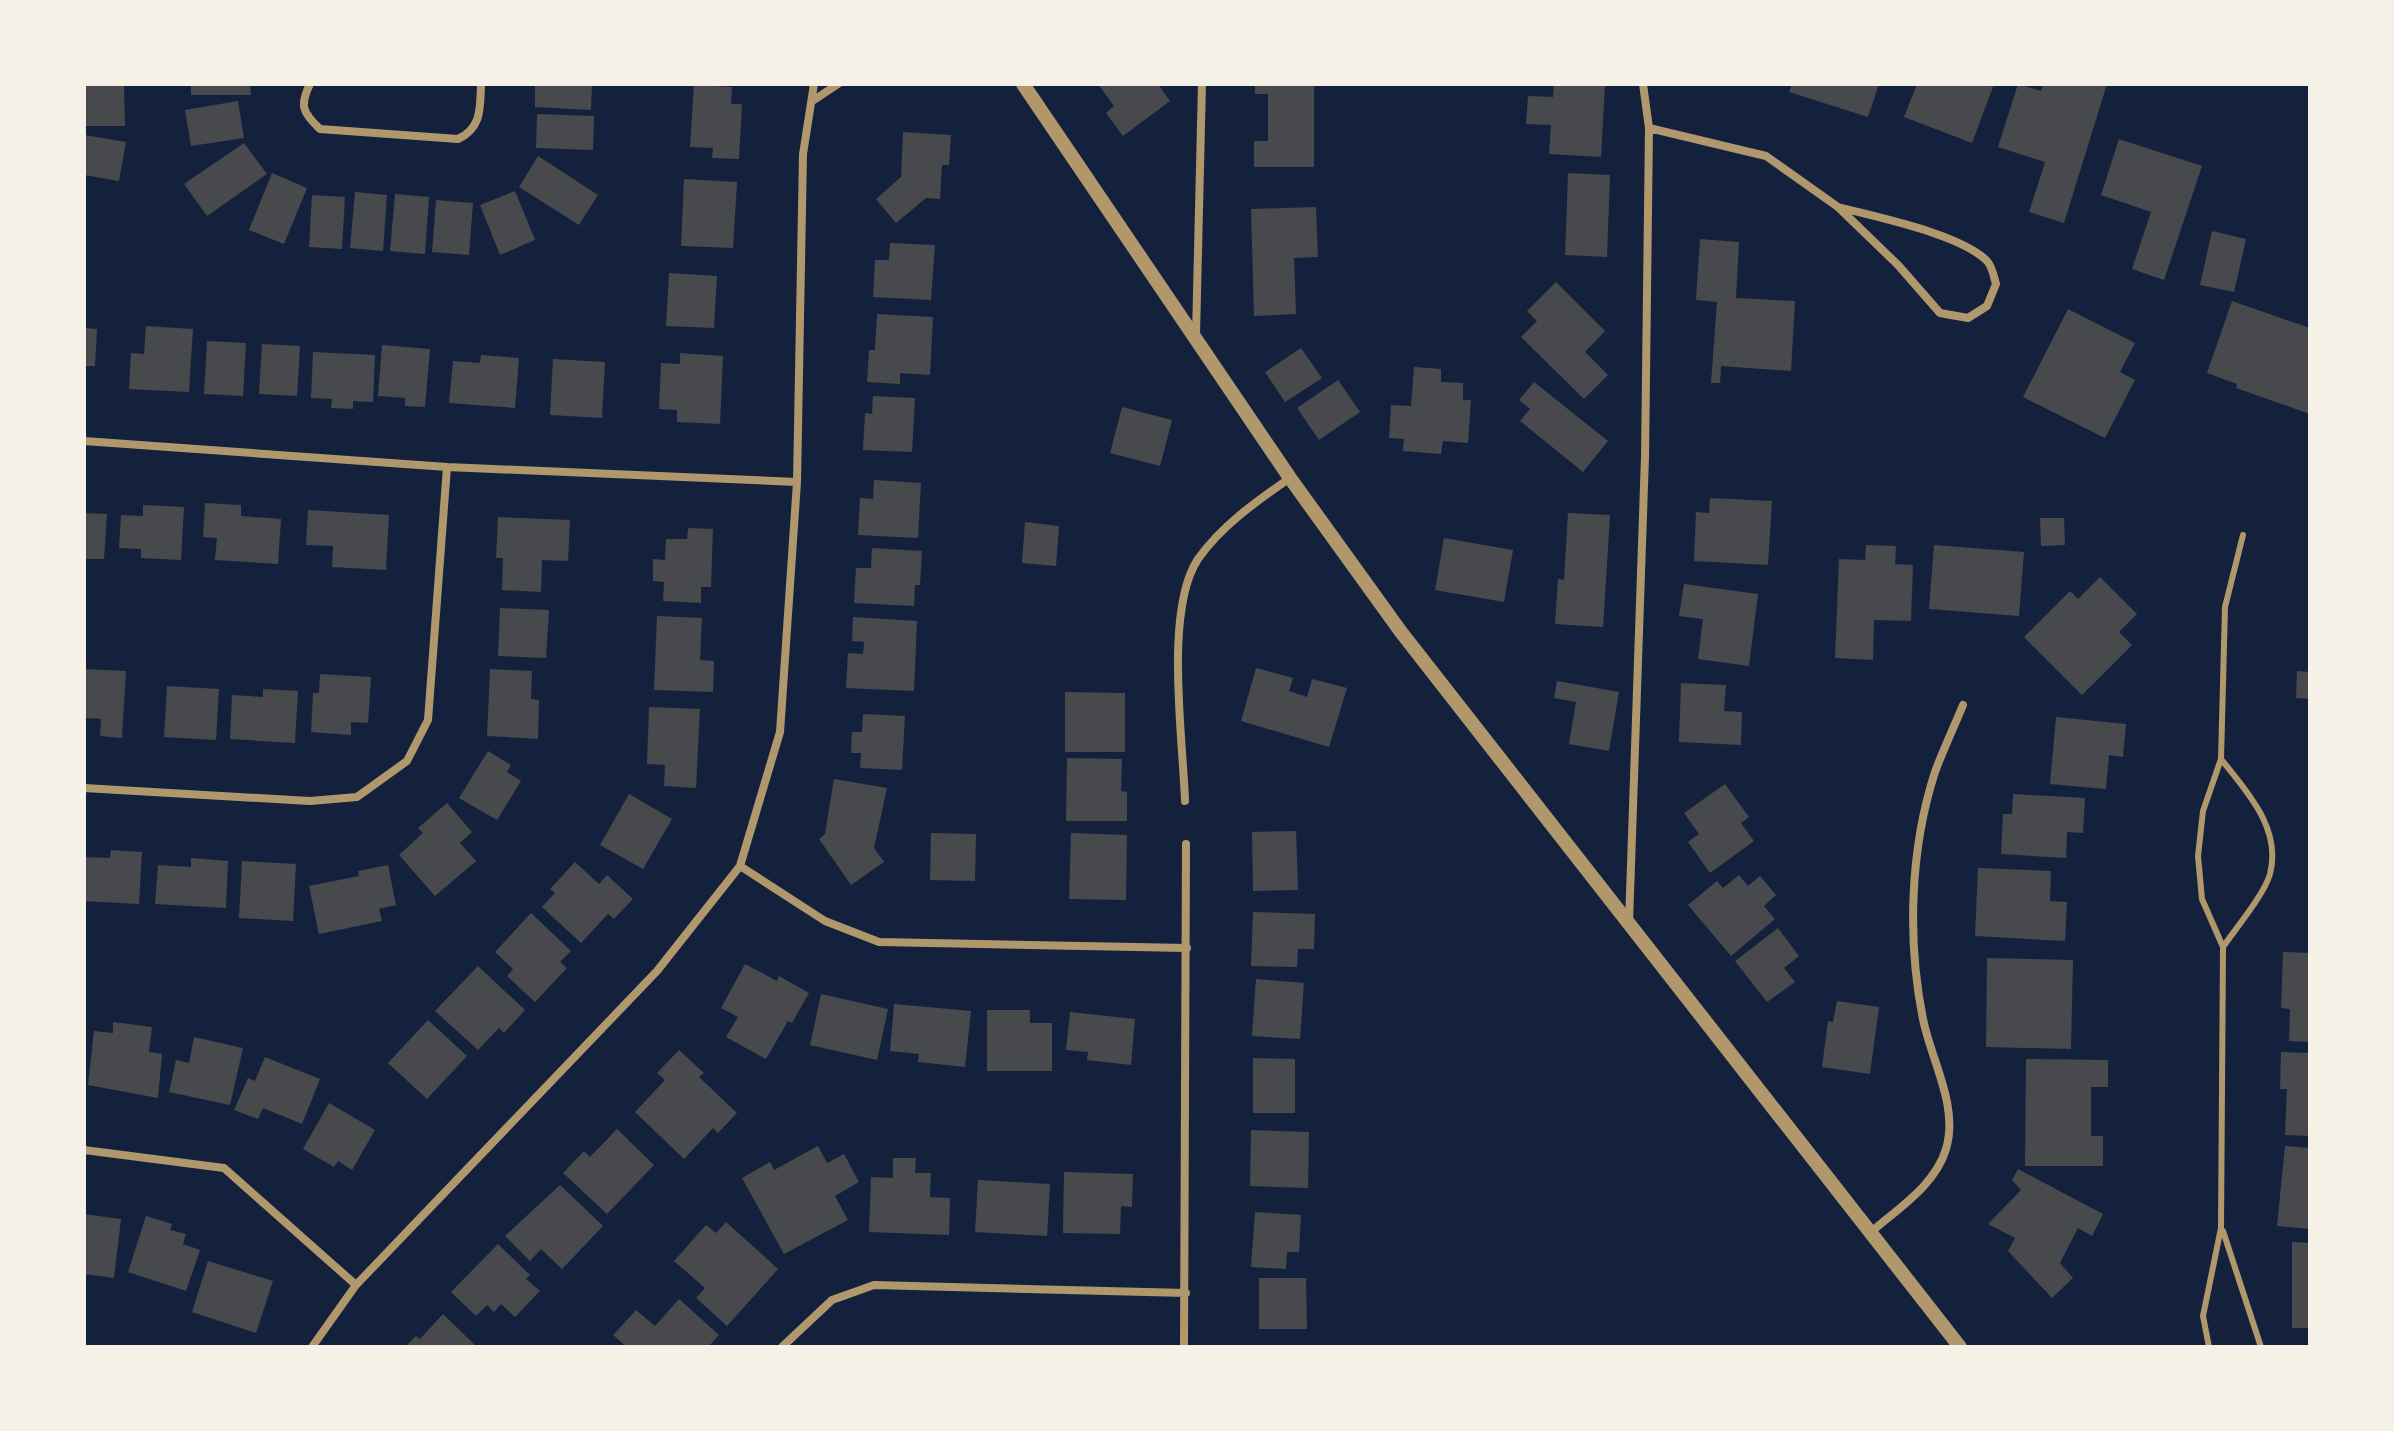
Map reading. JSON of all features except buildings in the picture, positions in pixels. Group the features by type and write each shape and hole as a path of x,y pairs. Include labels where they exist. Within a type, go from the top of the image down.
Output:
{"street":[{"path":"310,84 302,101 304,115 320,129 458,139 471,133 480,117 481,84"},
{"path":"312,1347 356,1285 657,971 740,866 780,732 797,482 803,154 814,100 814,84"},
{"path":"814,100 838,84"},
{"path":"1023,84 1290,478 1401,632 1960,1347"},
{"path":"1196,337 1202,84"},
{"path":"1629,924 1645,457 1649,128 1643,84"},
{"path":"1649,128 1766,156 1838,207 1898,265 1940,313 1968,318 1987,306 1996,284 1989,262 1965,247 1909,226 1838,207"},
{"path":"84,441 447,467 797,482"},
{"path":"84,788 310,801 357,797 407,761 428,720 447,467"},
{"path":"1185,801 1179,626 1184,588 1198,560 1220,533 1249,507 1290,478"},
{"path":"1869,1233 1935,1176 1947,1147 1947,1097 1923,1020 1912,933 1919,845 1935,774 1963,705"},
{"path":"1184,1347 1186,844"},
{"path":"740,866 825,921 879,942 1187,948"},
{"path":"84,1150 224,1168 356,1285"},
{"path":"782,1347 832,1300 874,1285 1186,1293"}],"lane":[{"path":"2209,1347 2203,1316 2221,1228 2223,947 2202,899 2198,856 2203,811 2221,759 2225,607 2243,535"},
{"path":"2221,759 2261,812 2271,845 2270,875 2223,947"},
{"path":"2221,1228 2261,1347"}]}
